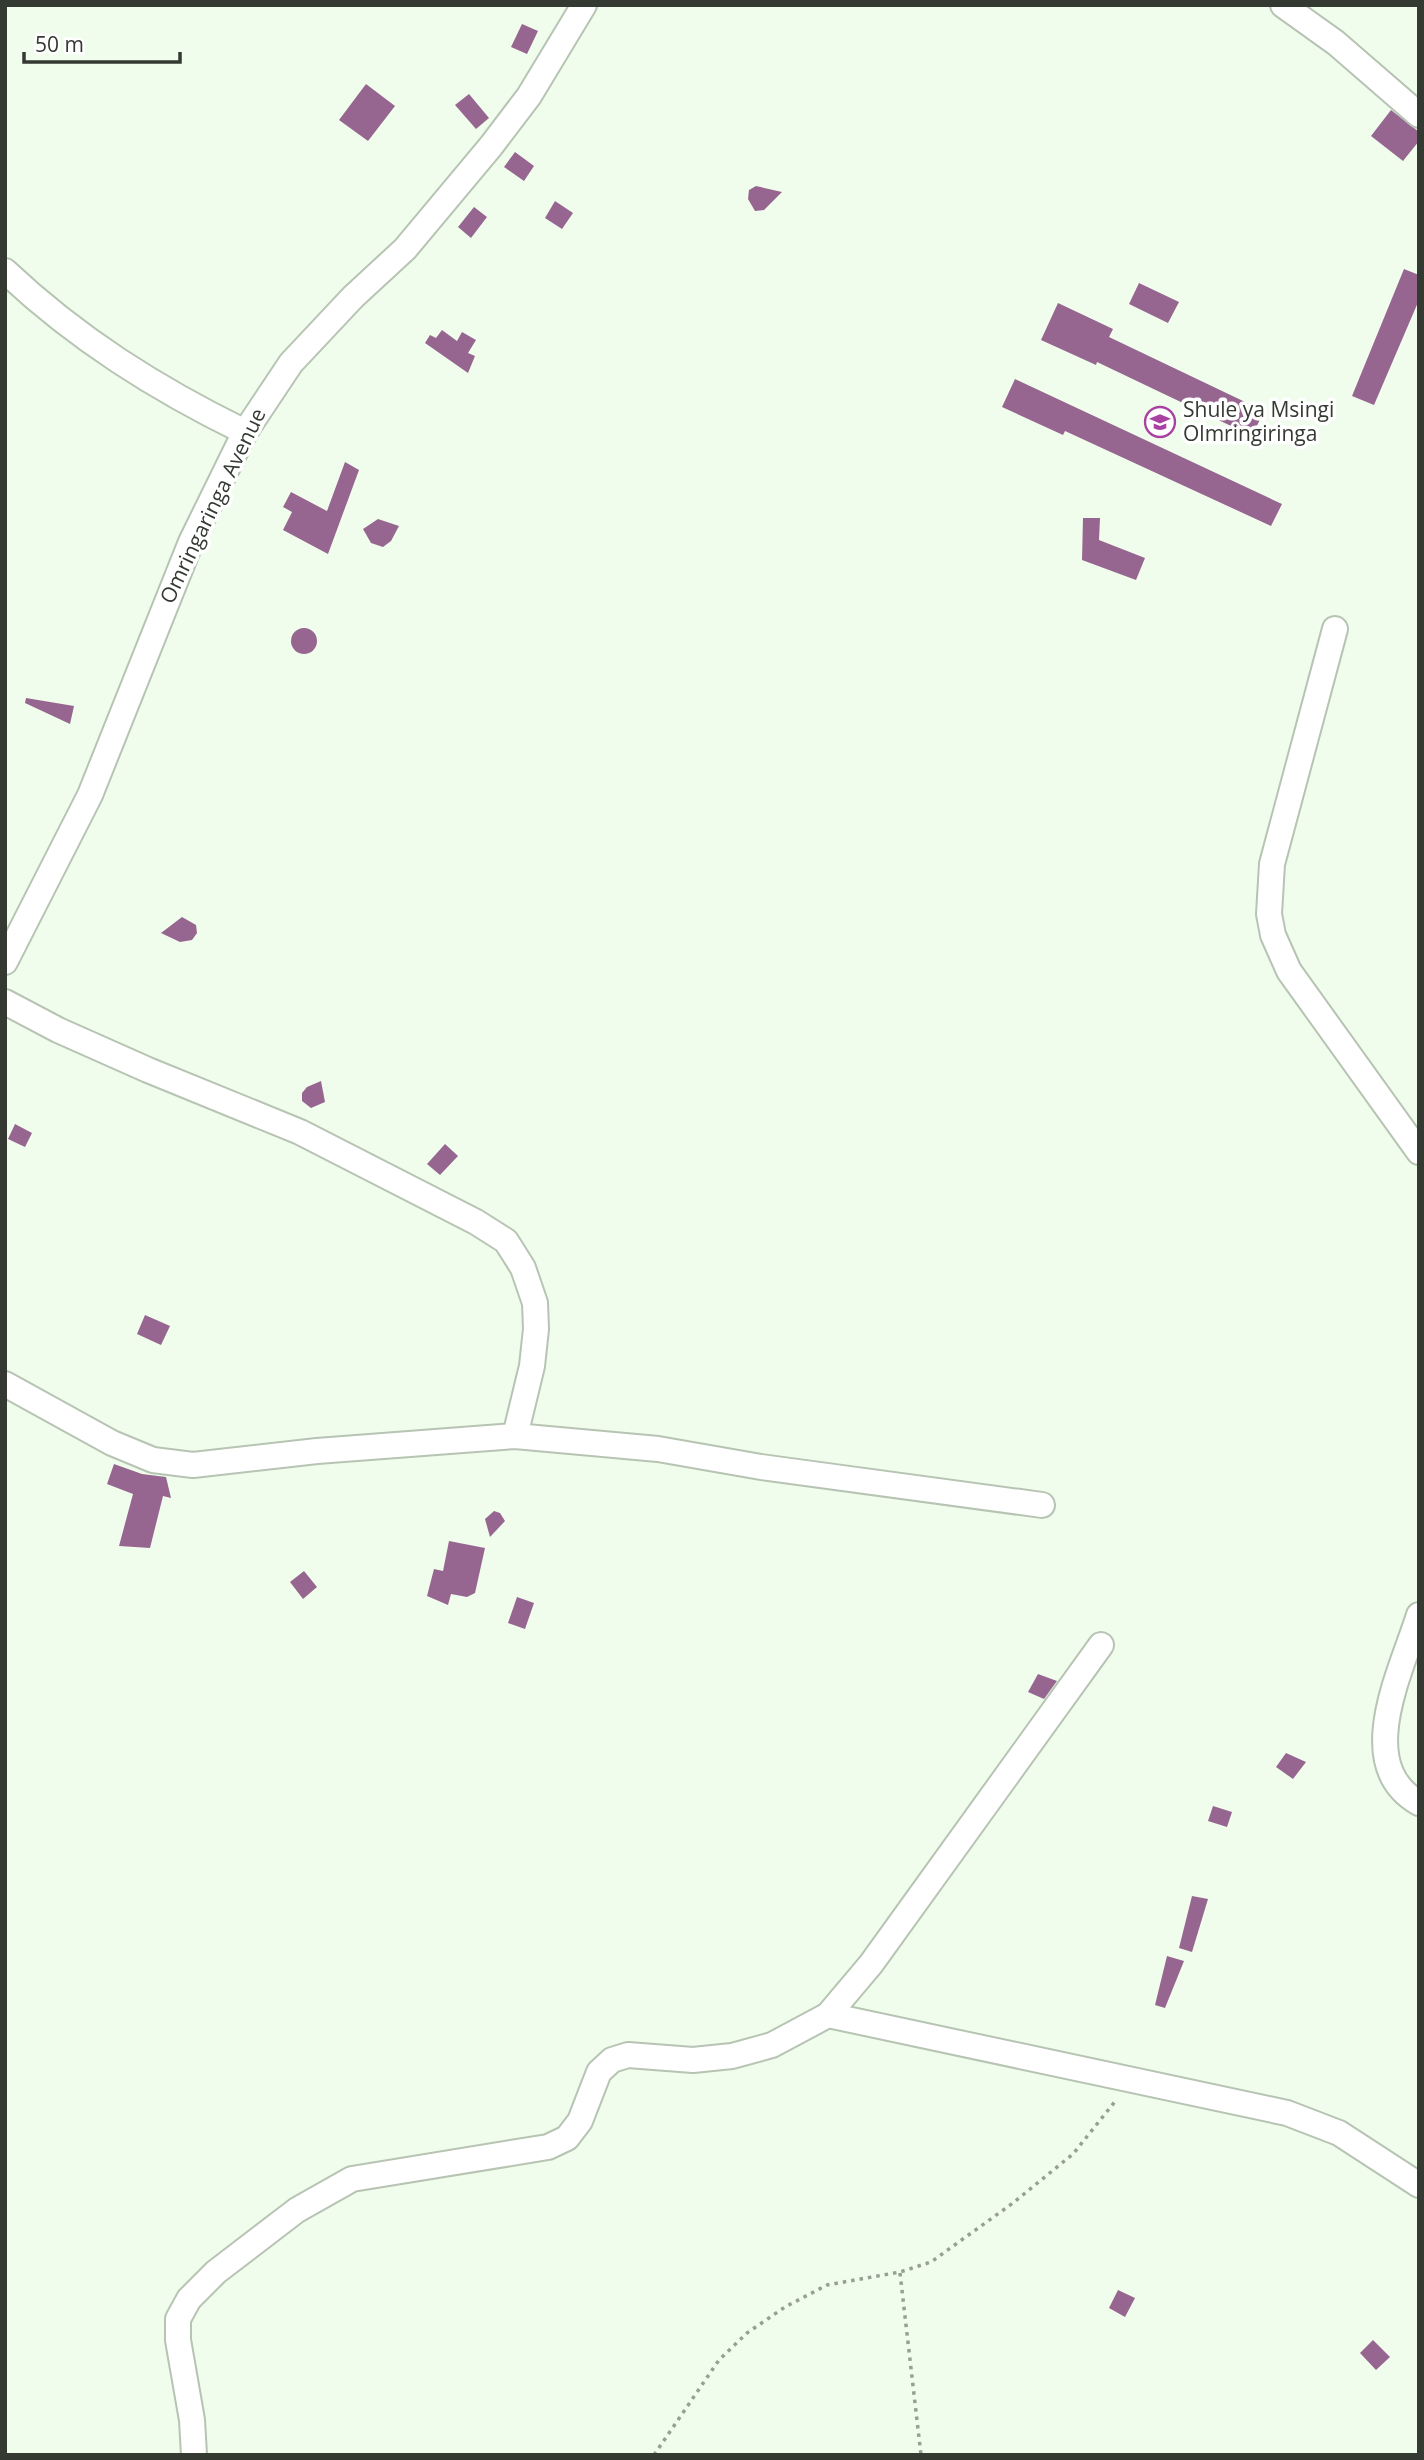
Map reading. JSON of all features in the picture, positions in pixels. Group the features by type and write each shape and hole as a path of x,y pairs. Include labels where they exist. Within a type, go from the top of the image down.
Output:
{"street":[{"path":"1283,5 1336,43 1419,115"},
{"name":"Omringaringa Avenue","path":"5,962 90,795 191,542 245,432 291,363 353,297 405,249 491,146 528,96 580,7"},
{"path":"5,271 44,307 127,368 176,398 245,432"},
{"path":"1335,629 1272,864 1269,914 1273,935 1289,971 1419,1152"},
{"path":"5,1002 58,1030 148,1070 300,1132 476,1222 506,1241 523,1268 535,1303 536,1329 532,1366 515,1436"},
{"path":"5,1384 132,1452 153,1460 193,1465 317,1451 515,1436 658,1449 761,1467 1042,1505"},
{"path":"1419,1615 1383,1737 1385,1759 1391,1776 1400,1789 1419,1803"},
{"path":"194,2455 192,2420 178,2340 178,2319 189,2299 216,2272 297,2210 352,2179 548,2147 567,2138 580,2121 600,2072 612,2060 628,2055 693,2060 732,2056 772,2045 828,2015 871,1964 1101,1644"},
{"path":"828,2015 1134,2078 1287,2113 1339,2133 1419,2185"}],"path":[{"path":"654,2455 719,2360 747,2333 785,2307 827,2286 900,2272 931,2262 1073,2154 1134,2078"},
{"path":"900,2272 921,2455"}],"building":[{"path":"522,24 538,31 527,54 511,47"},
{"path":"366,84 395,106 368,141 339,120"},
{"path":"469,94 489,118 476,129 455,105"},
{"path":"1391,110 1419,132 1419,141 1403,161 1371,136"},
{"path":"515,152 534,166 524,181 504,167"},
{"path":"756,186 782,192 764,210 755,211 748,199 749,190"},
{"path":"555,201 573,213 562,229 545,218"},
{"path":"474,207 487,217 471,238 458,227"},
{"path":"1404,269 1419,275 1419,300 1374,405 1352,396"},
{"path":"1139,283 1179,302 1168,323 1129,304"},
{"path":"1058,303 1113,329 1109,337 1264,411 1252,436 1097,362 1096,365 1041,340"},
{"path":"442,330 457,341 462,332 476,340 468,353 475,356 468,373 425,343 430,335 436,338"},
{"path":"1015,379 1282,504 1271,526 1065,431 1063,435 1002,407"},
{"path":"345,462 359,470 328,554 283,530 292,512 283,507 291,492 327,511"},
{"path":"1083,518 1100,518 1099,540 1145,558 1136,580 1082,560"},
{"path":"378,519 399,526 391,541 383,547 371,543 363,529"},
{"path":"304,628 313,632 317,641 313,650 304,654 295,650 291,641 295,632"},
{"path":"26,698 74,706 70,724 25,703"},
{"path":"182,917 196,925 197,933 192,940 180,942 161,933"},
{"path":"321,1081 325,1102 311,1108 302,1101 302,1093 307,1087"},
{"path":"15,1124 32,1133 25,1147 8,1139"},
{"path":"445,1144 458,1156 440,1175 427,1164"},
{"path":"145,1315 170,1326 161,1345 137,1334"},
{"path":"114,1464 142,1474 166,1477 171,1498 163,1496 150,1548 119,1546 133,1494 107,1484"},
{"path":"494,1511 500,1513 505,1521 490,1537 485,1519"},
{"path":"449,1541 485,1548 475,1593 467,1597 451,1594 448,1605 427,1596 434,1569 443,1571"},
{"path":"304,1571 317,1587 303,1599 290,1582"},
{"path":"517,1597 534,1603 525,1629 508,1623"},
{"path":"1038,1674 1057,1681 1044,1699 1028,1692"},
{"path":"1286,1753 1306,1762 1293,1779 1276,1767"},
{"path":"1213,1806 1232,1812 1227,1827 1208,1821"},
{"path":"1192,1896 1208,1899 1192,1952 1179,1948"},
{"path":"1167,1956 1184,1961 1165,2008 1155,2005"},
{"path":"1118,2290 1135,2298 1125,2317 1109,2308"},
{"path":"1373,2340 1390,2357 1376,2370 1360,2353"}],"place":[{"name":"Shule ya Msingi Olmringiringa","path":"1160,422"}]}
